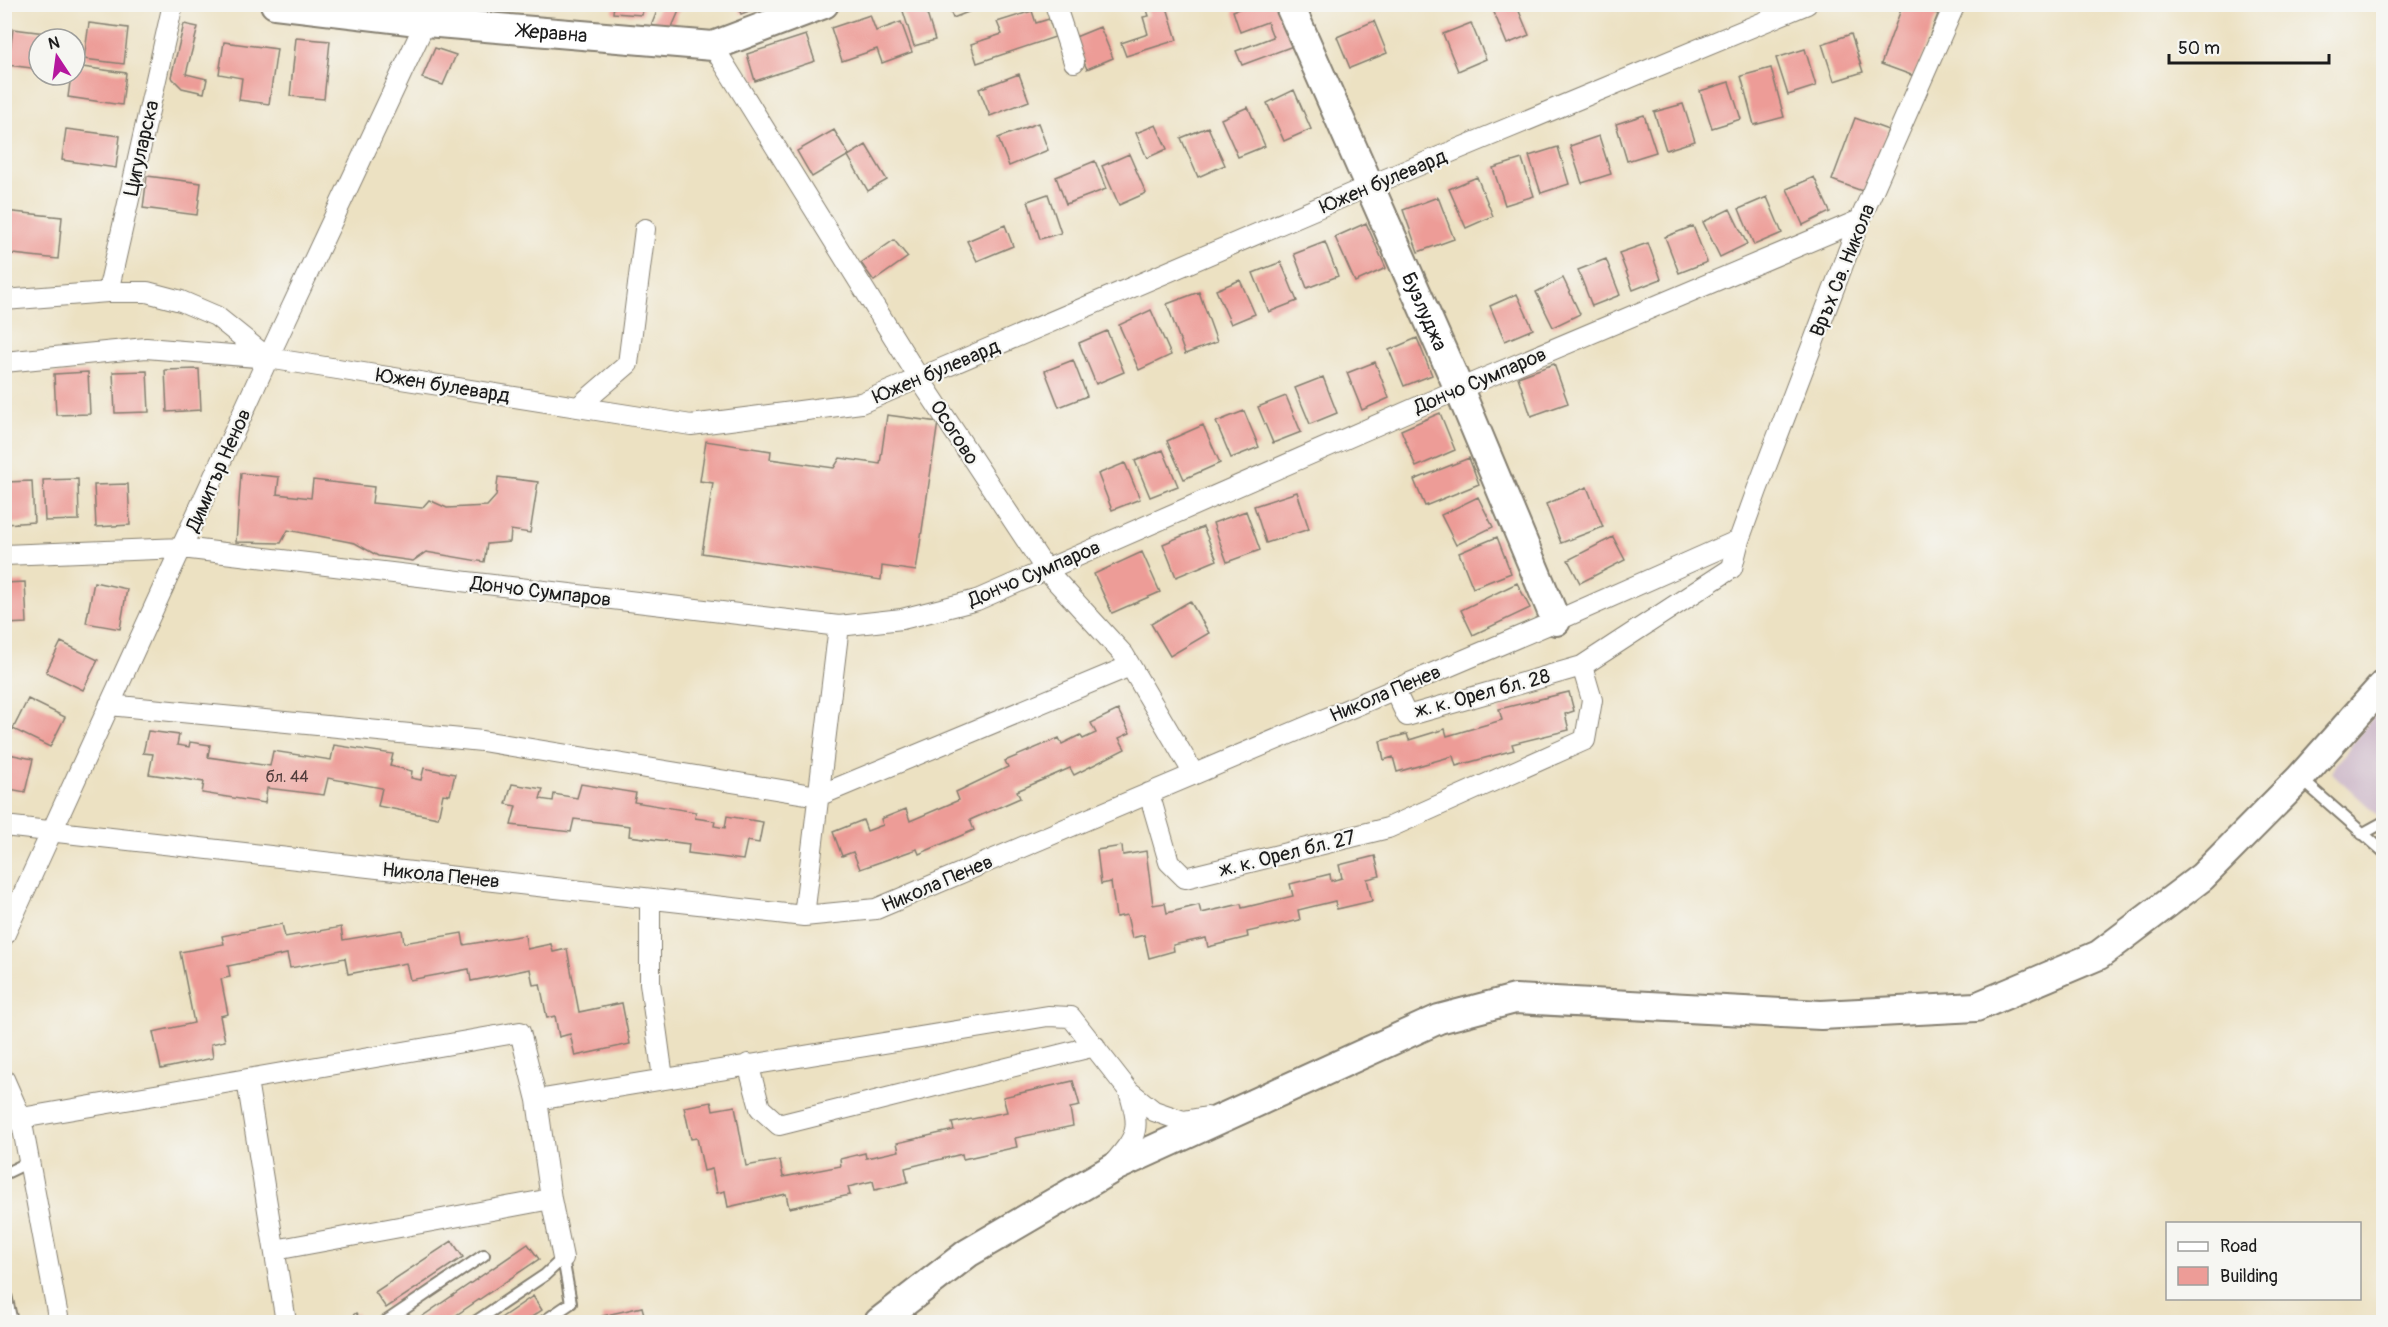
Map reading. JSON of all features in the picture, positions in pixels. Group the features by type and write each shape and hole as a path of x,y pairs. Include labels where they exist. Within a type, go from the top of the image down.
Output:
{"street":[{"name":"Цигуларска","path":"108,292 173,4"},
{"name":"Жеравна","path":"275,4 430,13 713,46 824,4"},
{"path":"1055,4 1074,62"},
{"name":"Бузлуджа","path":"1289,4 1459,388 1556,621"},
{"name":"Южен булевард","path":"4,362 146,348 268,358 691,424 861,403 1369,186 1807,4"},
{"name":"Връх Св. Никола","path":"1582,666 1732,568 1739,540 1860,220 1955,4"},
{"name":"Димитър Ненов","path":"4,936 268,358 430,13"},
{"name":"Осогово","path":"713,46 919,378 1046,570 1124,655 1194,774"},
{"name":"Дончо Сумпаров","path":"4,555 182,548 840,626 902,619 977,600 1459,388 1860,220"},
{"path":"578,407 628,364 645,229"},
{"path":"4,300 108,292 147,292 181,301 216,316 268,358"},
{"name":"Никола Пенев","path":"4,826 804,916 876,909 1556,621 1739,540"},
{"path":"804,916 840,626"},
{"path":"109,705 482,741 819,796 1130,666"},
{"name":"ж. к. Орел бл. 28","path":"1395,689 1407,716 1582,666"},
{"name":"ж. к. Орел бл. 27","path":"1149,794 1169,862 1185,878 1388,828 1585,740 1592,700 1582,666"},
{"path":"879,1323 968,1254 1106,1173 1439,1019 1515,999 1821,1015 1976,1007 2099,955 2202,877 2300,778 2384,684"},
{"path":"650,899 650,983 663,1078"},
{"path":"537,1100 1048,1016 1071,1017 1129,1091 1154,1111 1183,1121 1234,1113"},
{"path":"13,1120 520,1032 537,1100 551,1199 564,1257"},
{"path":"748,1064 759,1108 779,1125 1095,1046"},
{"path":"4,1079 13,1120 29,1162 59,1323"},
{"path":"248,1080 284,1322"},
{"path":"1106,1173 1131,1143 1137,1121 1129,1091"},
{"path":"275,1250 551,1199"}],"lane":[{"path":"2300,778 2384,852"},
{"path":"2362,834 2384,822"},
{"path":"4,1174 29,1162"},
{"path":"385,1323 484,1255"},
{"path":"476,1323 545,1275 564,1257"},
{"path":"543,1323 571,1303 564,1257"},
{"path":"4,1286 12,1323"}],"shaded area":[{"path":"2383,703 2383,820 2331,772"}],"building":[{"path":"614,4 644,4 642,15 613,13"},
{"path":"660,4 682,4 669,34 651,26"},
{"path":"911,4 924,4 935,40 914,46 902,8"},
{"path":"947,4 986,4 986,5 953,18"},
{"path":"1145,4 1166,4 1177,40 1126,56 1121,43 1148,34 1143,17 1149,16"},
{"path":"1252,4 1277,4 1293,46 1242,65 1236,51 1273,37 1267,22 1240,32 1233,11"},
{"path":"1516,4 1529,35 1507,44 1491,5"},
{"path":"1903,4 1913,4 1938,14 1914,76 1881,64"},
{"path":"737,5 765,5 741,14"},
{"path":"1032,11 1036,23 1049,19 1055,37 977,63 971,44 1002,34 997,22"},
{"path":"870,15 876,31 901,22 912,52 882,63 877,49 842,61 831,28"},
{"path":"1374,21 1387,53 1350,68 1337,37"},
{"path":"89,23 128,28 124,64 87,59"},
{"path":"1471,23 1486,59 1458,71 1443,34"},
{"path":"184,24 198,27 186,74 207,79 204,93 182,88 171,77"},
{"path":"1100,27 1113,58 1087,69 1073,38"},
{"path":"13,29 27,31 27,67 8,65"},
{"path":"1851,34 1863,72 1834,81 1822,44"},
{"path":"806,35 815,61 755,81 747,54"},
{"path":"296,38 330,41 324,99 290,96"},
{"path":"224,42 277,49 269,104 239,100 242,78 219,74"},
{"path":"435,48 456,55 443,85 422,78"},
{"path":"1805,49 1816,86 1788,95 1776,58"},
{"path":"87,68 126,73 122,105 68,97 69,87 87,87"},
{"path":"1771,68 1784,117 1754,125 1741,76"},
{"path":"1019,74 1029,101 990,116 979,89"},
{"path":"1729,82 1741,119 1712,128 1700,91"},
{"path":"1294,90 1311,129 1284,141 1267,103"},
{"path":"1683,104 1695,141 1666,150 1654,112"},
{"path":"1248,107 1265,146 1238,157 1221,119"},
{"path":"1644,115 1656,152 1627,161 1616,124"},
{"path":"1855,118 1888,130 1865,192 1832,180"},
{"path":"1038,123 1048,150 1009,166 998,138"},
{"path":"1156,125 1167,149 1147,158 1136,133"},
{"path":"1208,127 1225,165 1198,177 1181,138"},
{"path":"66,129 120,136 116,168 62,160"},
{"path":"834,130 849,155 812,177 797,151"},
{"path":"1599,136 1611,174 1582,183 1570,146"},
{"path":"866,145 887,180 868,191 848,156"},
{"path":"1558,147 1569,184 1541,193 1529,156"},
{"path":"1129,154 1146,193 1119,205 1102,166"},
{"path":"1522,159 1534,196 1505,205 1493,168"},
{"path":"1095,161 1106,189 1066,204 1056,177"},
{"path":"147,176 201,183 197,215 143,208"},
{"path":"1477,177 1493,216 1466,228 1449,189"},
{"path":"1814,177 1830,212 1803,225 1787,189"},
{"path":"1048,194 1061,233 1040,239 1028,201"},
{"path":"1438,197 1454,239 1418,252 1403,210"},
{"path":"1767,197 1782,233 1754,245 1739,209"},
{"path":"1730,209 1747,244 1720,257 1703,222"},
{"path":"4,211 62,217 58,259 4,253"},
{"path":"1366,223 1386,268 1355,282 1335,237"},
{"path":"1005,225 1013,246 977,261 967,241"},
{"path":"1693,226 1707,262 1679,273 1665,237"},
{"path":"894,240 908,257 874,281 861,263"},
{"path":"1325,242 1338,276 1307,288 1294,254"},
{"path":"1648,243 1661,279 1633,290 1619,253"},
{"path":"1606,259 1620,295 1592,306 1578,270"},
{"path":"1281,262 1297,301 1269,312 1253,273"},
{"path":"1563,278 1580,314 1553,327 1536,292"},
{"path":"1240,280 1255,314 1231,324 1216,290"},
{"path":"1199,292 1217,342 1185,354 1167,304"},
{"path":"1517,294 1533,329 1505,341 1490,306"},
{"path":"1151,310 1171,355 1139,370 1119,325"},
{"path":"1107,331 1124,372 1096,384 1079,343"},
{"path":"1417,338 1432,375 1404,386 1389,350"},
{"path":"1073,360 1087,396 1059,407 1045,371"},
{"path":"1375,362 1389,398 1362,410 1347,373"},
{"path":"1554,364 1568,403 1531,416 1518,377"},
{"path":"199,369 201,410 167,412 165,370"},
{"path":"147,371 149,412 115,413 113,372"},
{"path":"88,372 90,414 56,415 54,374"},
{"path":"1323,377 1337,413 1310,424 1295,388"},
{"path":"1286,396 1301,432 1273,443 1258,407"},
{"path":"1244,411 1259,447 1231,458 1216,422"},
{"path":"1440,413 1455,450 1416,467 1401,430"},
{"path":"887,415 938,422 916,571 882,566 881,580 702,553 713,483 700,481 706,441 771,451 770,459 834,468 840,458 880,464"},
{"path":"1203,425 1220,463 1184,479 1167,441"},
{"path":"1163,450 1178,486 1150,497 1135,461"},
{"path":"1469,458 1479,484 1425,506 1414,480"},
{"path":"1125,463 1140,499 1112,510 1098,474"},
{"path":"241,473 279,477 277,494 311,498 313,480 374,487 372,503 422,508 429,500 447,508 487,506 496,496 498,477 538,482 530,533 511,530 510,542 487,544 484,562 426,552 413,561 378,556 355,543 288,530 281,543 236,542"},
{"path":"78,479 79,520 45,521 43,480"},
{"path":"32,481 34,522 5,524 5,482"},
{"path":"128,484 130,525 96,527 94,485"},
{"path":"1587,487 1603,527 1561,543 1546,504"},
{"path":"1297,492 1309,529 1266,543 1254,506"},
{"path":"1478,497 1493,527 1456,545 1441,515"},
{"path":"1246,511 1260,550 1227,562 1213,523"},
{"path":"1203,527 1217,560 1176,577 1163,544"},
{"path":"1497,537 1511,573 1473,588 1459,553"},
{"path":"1613,537 1625,560 1580,583 1568,560"},
{"path":"1142,552 1160,592 1112,613 1094,574"},
{"path":"25,582 27,623 4,624 4,583"},
{"path":"94,582 127,589 120,629 86,623"},
{"path":"1517,583 1530,608 1473,635 1461,610"},
{"path":"1190,601 1209,633 1170,656 1151,624"},
{"path":"61,642 98,660 83,690 46,672"},
{"path":"1569,692 1574,711 1565,714 1569,730 1512,744 1514,750 1456,766 1453,756 1397,772 1393,757 1384,760 1380,741 1407,734 1409,740 1445,729 1447,736 1502,720 1499,709"},
{"path":"28,699 65,717 50,747 13,729"},
{"path":"1118,710 1130,733 1119,738 1125,749 1074,775 1070,768 1017,791 1020,798 970,820 974,830 919,854 917,849 860,869 853,852 842,856 833,832 863,820 867,831 883,825 881,819 906,809 910,821 959,800 956,792 1008,767 1005,761 1059,738 1062,744 1080,735 1083,739 1096,733 1091,723"},
{"path":"148,731 179,735 177,745 189,747 190,742 210,745 208,757 270,766 273,751 331,760 334,745 393,754 390,766 412,771 411,778 421,780 424,768 455,774 450,795 443,794 438,818 378,806 382,788 328,778 324,795 267,788 265,803 202,793 204,782 149,774 153,754 143,753"},
{"path":"4,753 33,759 25,792 4,788"},
{"path":"512,784 543,789 540,799 553,801 554,794 577,798 581,784 636,793 634,802 696,812 695,818 715,821 714,826 725,828 727,816 763,822 759,843 747,841 743,860 688,853 689,844 629,836 630,826 574,819 571,832 511,825 516,806 506,804"},
{"path":"1122,846 1123,855 1146,851 1153,905 1165,903 1167,913 1199,905 1201,913 1241,904 1242,908 1293,896 1290,884 1330,874 1331,881 1342,878 1339,865 1375,856 1380,876 1367,879 1372,901 1337,909 1335,901 1298,910 1300,920 1247,932 1248,937 1208,947 1206,938 1173,945 1174,951 1149,958 1144,935 1132,938 1127,915 1116,917 1111,882 1101,884 1097,850"},
{"path":"282,924 285,937 341,927 343,940 402,930 404,943 462,933 464,945 525,935 527,949 551,944 553,952 567,949 579,1012 622,1003 630,1044 575,1056 570,1034 559,1037 555,1016 547,1018 540,984 533,985 530,969 471,981 469,969 410,980 406,963 348,974 345,958 290,968 287,954 228,966 230,977 221,979 228,1014 220,1016 225,1041 211,1044 213,1058 161,1069 153,1032 194,1023 180,952 224,944 222,936"},
{"path":"1073,1081 1080,1106 1070,1108 1073,1126 1015,1138 1017,1147 963,1159 962,1154 905,1168 908,1182 875,1190 873,1181 848,1187 850,1195 789,1208 786,1194 728,1207 725,1191 717,1193 712,1169 704,1171 697,1138 691,1139 684,1107 711,1102 713,1110 735,1106 746,1166 780,1160 783,1177 841,1166 840,1159 865,1153 866,1158 899,1151 897,1143 954,1130 952,1123 1007,1112 1003,1097"},
{"path":"452,1241 463,1257 386,1308 375,1292"},
{"path":"528,1244 539,1259 446,1322 414,1322"},
{"path":"533,1296 542,1310 524,1322 495,1322"},
{"path":"642,1307 646,1322 603,1322 602,1316"},
{"path":"356,1313 363,1322 343,1322"}]}
